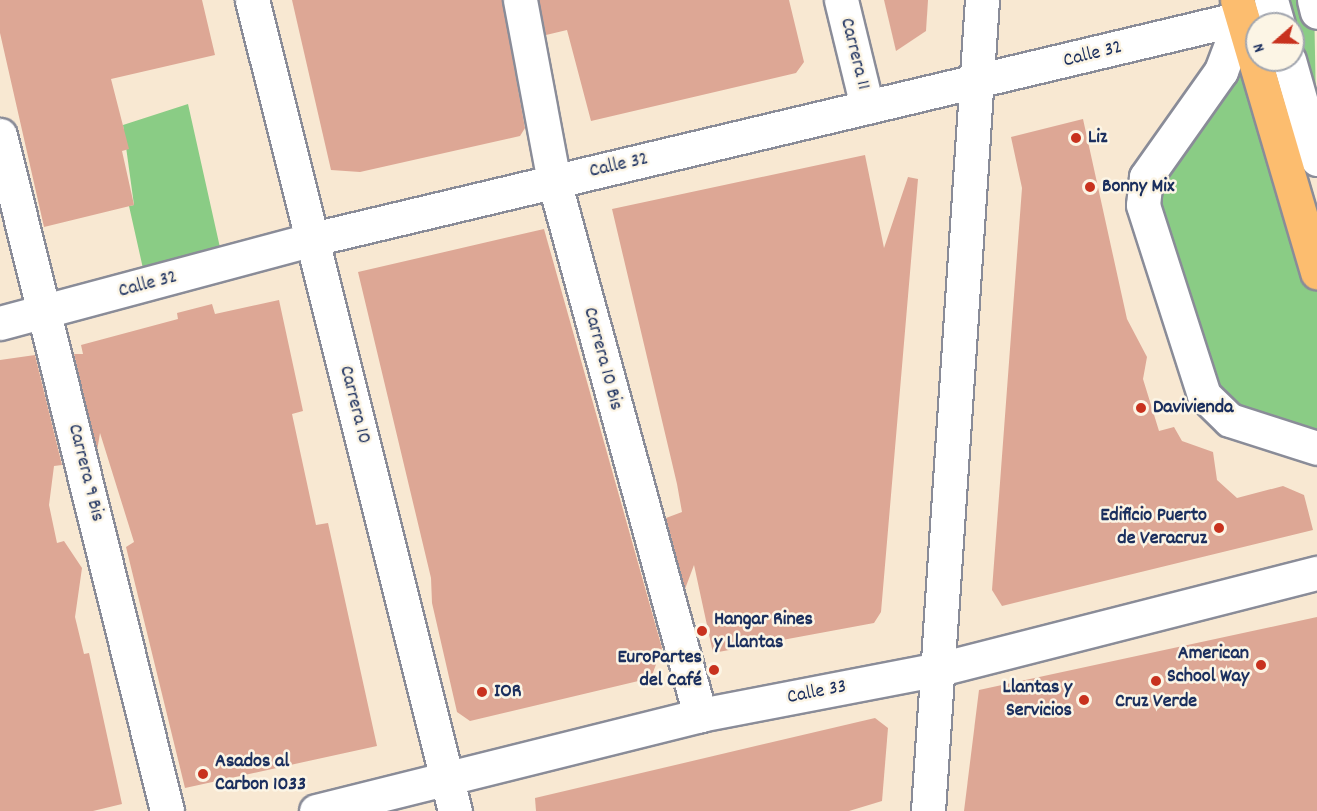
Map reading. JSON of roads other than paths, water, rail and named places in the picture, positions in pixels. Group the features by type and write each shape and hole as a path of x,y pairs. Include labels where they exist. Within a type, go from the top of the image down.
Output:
{"main road":[{"path":"1239,9 1317,272"}],"street":[{"name":"Carrera 10","path":"252,0 455,811"},
{"name":"Carrera 10 Bis","path":"520,0 554,181 700,715"},
{"name":"Carrera 11","path":"841,0 867,107"},
{"path":"928,811 940,669 982,0"},
{"path":"1314,0 1317,12"},
{"name":"Calle 32","path":"0,323 46,313 313,239 867,107 975,84 1239,9"},
{"path":"1239,9 1221,71 1146,177 1143,205 1204,395 1230,420 1317,448"},
{"path":"1292,72 1317,159"},
{"name":"Carrera 9 Bis","path":"0,135 168,811"},
{"name":"Calle 33","path":"316,811 700,715 940,669 1317,573"}],"place":[{"name":"Liz","path":"1076,138"},
{"name":"Bonny Mix","path":"1090,187"},
{"name":"Davivienda","path":"1141,408"},
{"name":"Edificio Puerto de Veracruz","path":"1219,528"},
{"name":"Hangar Rines y Llantas","path":"702,631"},
{"name":"American School Way","path":"1261,665"},
{"name":"EuroPartes del Café","path":"714,670"},
{"name":"Cruz Verde","path":"1156,681"},
{"name":"IOR","path":"482,692"},
{"name":"Llantas y Servicios","path":"1084,700"},
{"name":"Asados al Carbon 1033","path":"203,774"}]}
